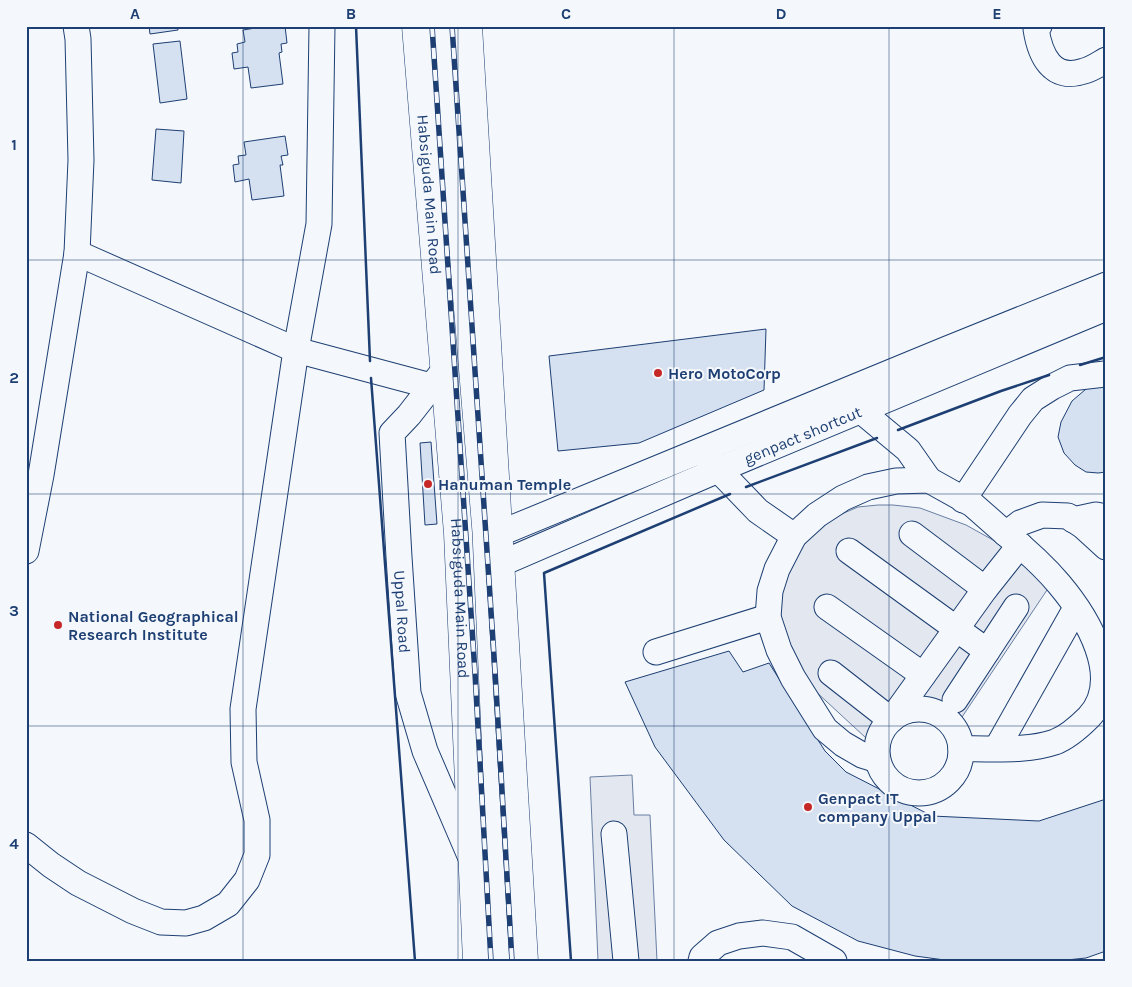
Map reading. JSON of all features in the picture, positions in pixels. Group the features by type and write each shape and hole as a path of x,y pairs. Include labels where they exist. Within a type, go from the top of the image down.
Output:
{"main road":[{"name":"Habsiguda Main Road","path":"416,26 438,377 458,533 477,961"},
{"path":"468,26 524,961"}],"street":[{"path":"26,551 41,475 77,254 81,160 76,26"},
{"path":"26,845 78,883 133,911 161,922 186,922 204,918 228,904 248,880 257,855 256,820 244,762 243,710 296,350 319,224 322,26"},
{"path":"1039,26 1036,29 1042,52 1052,67 1071,74 1084,71 1106,60"},
{"path":"77,254 296,350 438,377"},
{"path":"498,534 700,451 854,400 1106,285"},
{"name":"genpact shortcut","path":"500,564 718,470 854,400 1106,308"},
{"path":"963,500 1020,415 1033,399 1070,378 1106,374"},
{"name":"Uppal Road","path":"438,377 392,433 408,693 425,751 473,862"},
{"path":"854,400 908,450 929,480 972,504 1013,539 1058,583 1076,608 1097,645 1104,678 1103,691 1092,713 1082,724 1058,741 1037,746 960,749"},
{"path":"700,451 758,511 794,536"},
{"path":"878,760 862,755 842,744 825,729 793,678 779,650 768,616 770,591 777,568 794,536 817,515 843,498 868,487 896,481 929,480"},
{"path":"891,720 985,589 1020,523 1042,515 1068,516 1083,526 1106,547"},
{"path":"1073,520 1096,515 1106,517"},
{"path":"912,534 985,589"},
{"path":"850,551 987,651"},
{"path":"827,607 923,675"},
{"path":"955,700 1016,607"},
{"path":"997,748 1076,608"},
{"path":"656,652 768,616"},
{"path":"831,673 891,720"},
{"path":"924,709 936,713 947,720 955,731 960,743 961,756 957,769 950,780 940,788 928,792 915,793 902,790 891,782 883,772 878,760 877,747 880,734 887,723 898,715 910,710 924,709"},
{"path":"614,834 626,961"},
{"path":"701,961 702,957 718,943 739,936 763,933 792,937 834,961"}],"shaded area":[{"path":"878,505 920,508 966,525 1002,545 1049,587 960,720 914,689 866,738 786,664 776,611 785,570 806,537 837,516 858,507"},
{"path":"632,775 634,815 650,815 657,961 598,961 590,777"}],"building":[{"path":"149,26 178,26 178,30 150,34"},
{"path":"268,26 285,26 287,43 281,44 282,52 279,53 283,84 251,88 248,67 234,69 232,53 238,52 237,44 245,42 243,30"},
{"path":"180,41 187,99 160,103 153,44"},
{"path":"156,129 184,131 181,183 152,180"},
{"path":"285,136 288,155 281,156 283,165 280,165 284,196 252,200 249,179 235,182 233,165 239,164 238,156 246,155 244,142"},
{"name":"Hero MotoCorp","path":"766,329 764,390 639,443 558,451 549,356"},
{"path":"1106,381 1106,472 1086,472 1075,465 1064,453 1058,437 1061,422 1072,401 1086,389"},
{"name":"Hanuman Temple","path":"431,442 437,524 425,525 420,443"},
{"name":"Genpact IT company Uppal","path":"729,651 743,672 769,663 825,751 846,772 932,816 1039,821 1106,799 1106,951 1086,958 1057,961 952,961 915,956 858,941 792,906 724,840 655,747 625,682"}],"railway":[{"path":"432,26 475,673 491,961"},
{"path":"452,26 495,671 512,961"}],"wall":[{"path":"356,26 370,361"},
{"path":"1080,365 1106,357"},
{"path":"898,430 1049,375"},
{"path":"371,378 415,961"},
{"path":"746,487 877,438"},
{"path":"571,961 544,573 730,494"}],"place":[{"name":"Hero MotoCorp","path":"658,373"},
{"name":"Hanuman Temple","path":"428,484"},
{"name":"National Geographical Research Institute","path":"58,625"},
{"name":"Genpact IT company Uppal","path":"808,807"}]}
